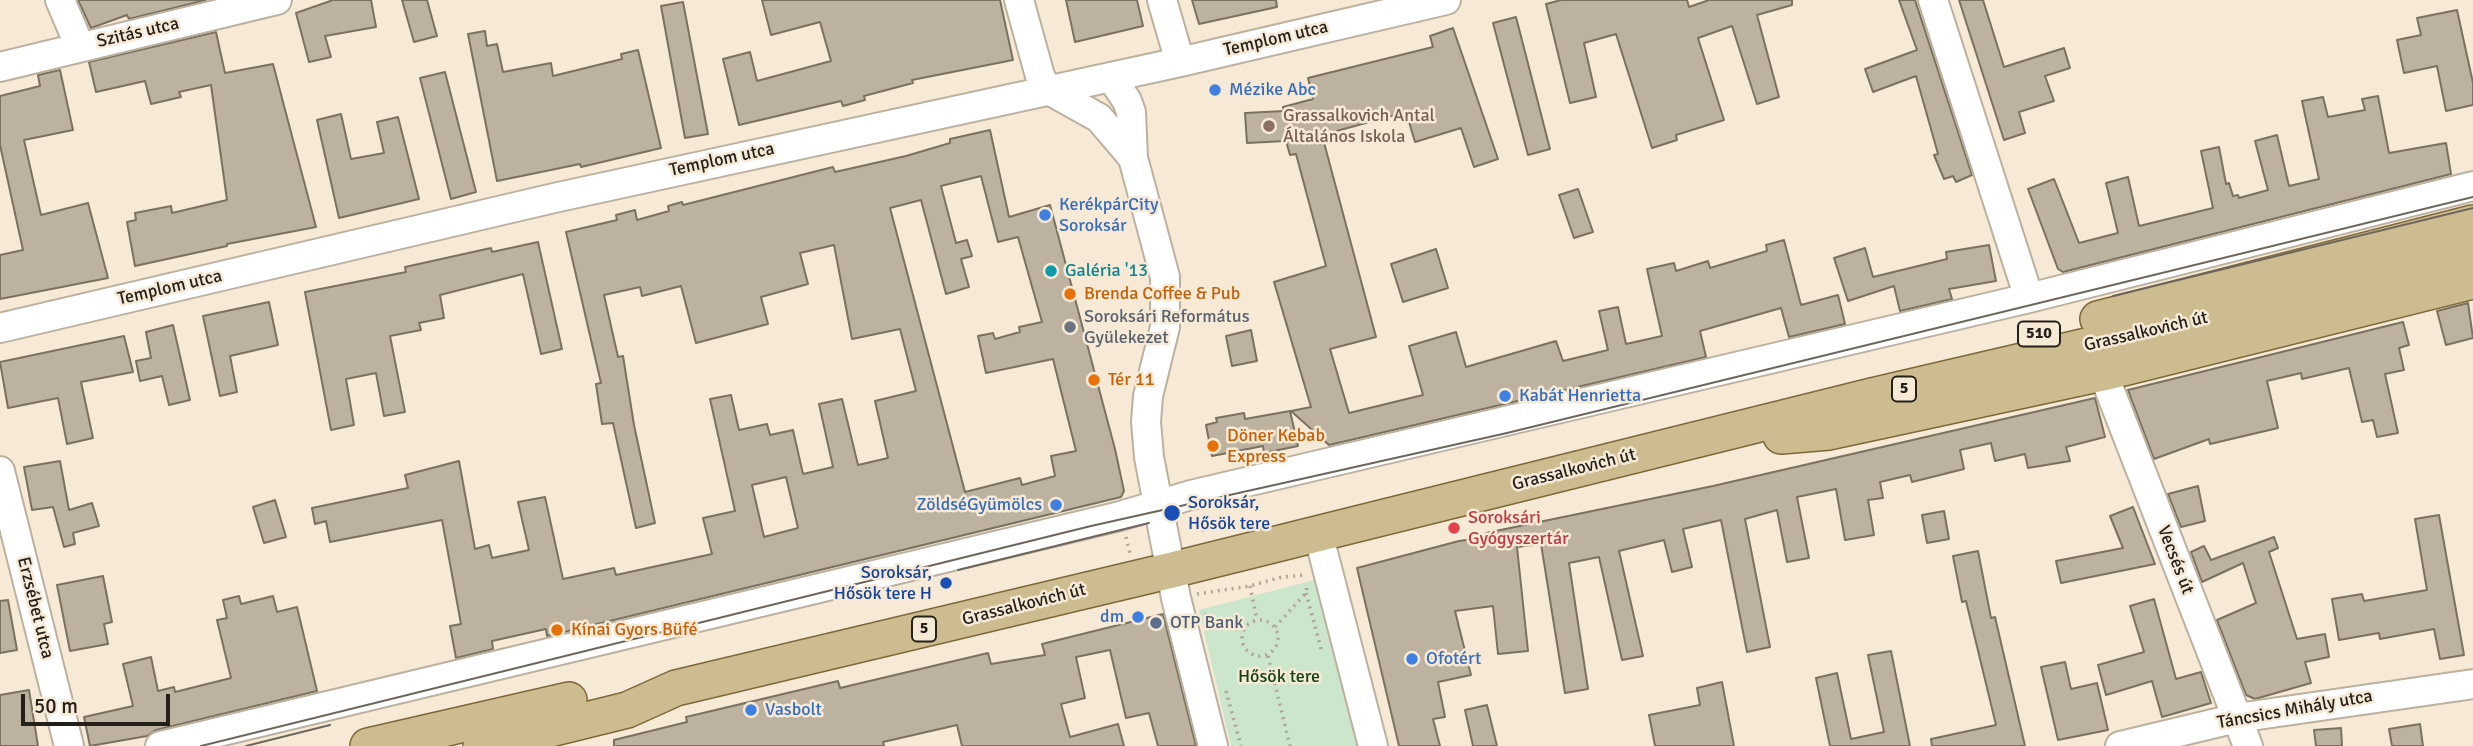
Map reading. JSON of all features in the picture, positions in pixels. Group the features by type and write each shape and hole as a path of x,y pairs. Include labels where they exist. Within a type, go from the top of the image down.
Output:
{"main road":[{"name":"510","path":"1697,440 1817,390 2473,223"},
{"name":"Grassalkovich út","path":"368,746 619,688 676,688 1177,588 1318,533 1697,440 2107,357 2473,256"},
{"path":"2107,357 2473,281"},
{"name":"Grassalkovich út","path":"481,746 627,710 676,688"}],"street":[{"path":"60,0 80,47"},
{"name":"Szitás utca","path":"0,67 277,0"},
{"path":"1019,0 1040,76 1047,89 1099,118 1133,158"},
{"path":"1162,0 1180,62"},
{"name":"Templom utca","path":"0,328 554,198 1180,62 1446,0"},
{"path":"1933,0 2029,298"},
{"path":"1111,77 1131,112 1133,158 1166,277 1165,327 1148,396 1146,422 1158,505 1213,746"},
{"path":"160,746 2029,298 2473,186"},
{"name":"Vecsés út","path":"2107,357 2248,746"},
{"name":"Erzsébet utca","path":"0,471 69,746"},
{"path":"1318,533 1373,746"},
{"name":"Táncsics Mihály utca","path":"2120,746 2237,718 2473,684"}],"path":[{"path":"1177,588 1250,586 1282,577 1309,575 1306,593 1275,627"},
{"path":"1250,586 1257,620"},
{"path":"1177,588 1205,615 1242,632"},
{"path":"1257,620 1267,621 1275,627 1279,637 1276,649 1268,656 1253,656 1243,646 1242,632 1257,620"},
{"path":"1268,656 1290,746"}],"green space":[{"name":"Hősök tere","path":"1318,579 1362,746 1231,746 1199,610"}],"building":[{"path":"78,0 206,0 129,19 127,15 91,28"},
{"path":"333,0 371,0 376,27 325,36 331,57 309,62 296,13"},
{"path":"402,0 427,0 437,36 414,42"},
{"path":"762,0 1000,0 1013,60 912,80 913,83 864,96 865,100 843,106 841,101 739,125 723,59 750,52 757,81 831,61 820,22 771,35"},
{"path":"1066,0 1137,0 1143,26 1075,42"},
{"path":"1192,0 1276,0 1277,7 1199,24"},
{"path":"1561,0 1687,0 1689,7 1709,0 1792,0 1792,5 1757,15 1779,97 1757,104 1732,26 1698,38 1724,120 1676,135 1677,140 1652,148 1616,34 1584,43 1596,97 1570,103 1546,4"},
{"path":"1899,0 1915,0 1972,175 1956,182 1953,176 1944,179 1934,155 1938,154 1916,76 1873,92 1865,69 1917,50"},
{"path":"1959,0 1983,0 2004,67 2064,48 2070,68 2045,76 2054,101 2019,112 2025,133 2004,140"},
{"path":"683,2 708,134 685,138 661,6"},
{"path":"2457,10 2473,83 2473,105 2446,111 2437,66 2404,73 2397,40 2421,35 2417,18"},
{"path":"1516,17 1550,149 1528,155 1493,23"},
{"path":"1453,28 1498,159 1474,167 1461,128 1415,142 1406,112 1322,135 1376,337 1330,349 1349,413 1423,395 1409,346 1456,332 1466,367 1556,341 1563,361 1608,350 1599,311 1618,307 1626,344 1662,336 1647,269 1674,263 1676,271 1708,261 1710,268 1767,251 1766,245 1784,240 1801,305 1838,295 1845,324 1789,337 1781,308 1700,331 1706,357 1329,445 1291,411 1311,407 1274,282 1326,266 1296,154 1290,155 1286,141 1247,143 1245,113 1284,111 1283,107 1313,99 1308,78 1433,47 1430,36"},
{"path":"485,31 487,46 497,44 503,72 551,63 553,76 622,59 621,54 638,50 661,148 581,167 580,164 497,181 468,34"},
{"path":"216,32 225,73 273,64 316,227 227,244 135,266 127,222 136,220 135,213 171,206 172,213 227,200 211,85 179,92 181,97 151,104 145,81 96,92 89,62"},
{"path":"60,70 73,130 24,140 41,215 88,203 108,278 0,299 0,255 23,250 0,145 0,96 40,86 38,75"},
{"path":"445,72 476,192 451,199 420,78"},
{"path":"2378,96 2389,153 2446,143 2451,174 2063,272 2058,269 2028,189 2054,179 2079,243 2118,233 2106,183 2128,177 2139,226 2213,208 2201,151 2219,147 2226,184 2229,183 2233,196 2238,195 2239,198 2268,190 2255,141 2277,135 2289,186 2319,179 2302,101 2323,97 2328,117 2365,110 2362,99"},
{"path":"341,114 351,159 384,153 377,122 398,117 419,199 339,218 317,120"},
{"path":"990,130 1009,217 1050,205 1115,449 1124,491 1121,497 552,635 547,636 546,629 492,641 493,649 456,658 450,626 461,624 442,520 330,542 326,521 315,524 312,508 408,488 405,475 459,461 475,549 489,545 492,558 529,550 518,502 545,497 563,579 614,568 616,575 712,554 703,518 735,511 710,399 731,395 739,430 767,424 770,435 793,430 803,474 833,467 819,404 842,399 858,465 888,458 875,401 916,391 900,329 852,339 834,245 800,253 808,284 761,297 768,324 696,343 681,286 642,296 640,287 604,295 618,357 623,356 634,425 655,523 636,528 613,423 602,424 596,384 601,383 566,232 617,220 616,215 635,210 637,220 669,211 668,206 682,202 683,205 833,167 835,172 906,156 950,143 950,139","holes":["981,176 998,242 1018,237 1042,322 1019,327 1020,332 995,339 993,333 978,336 986,373 1053,359 1076,451 1051,456 1055,476 1022,485 1020,478 965,492 890,208 921,200 946,294 969,287 961,259 972,256 967,240 956,243 941,186","786,477 798,528 764,537 752,485"]},
{"path":"1578,189 1593,232 1574,238 1559,195"},
{"path":"538,242 562,349 541,354 523,274 440,295 444,318 419,323 421,330 390,336 405,412 384,416 376,373 346,379 354,425 331,430 305,292 406,272 405,267 491,248 492,252"},
{"path":"1989,245 1996,281 1949,289 1952,299 1900,311 1894,286 1848,301 1834,258 1865,248 1873,277 1947,259 1946,252"},
{"path":"1436,249 1448,288 1403,302 1391,264"},
{"path":"269,302 278,345 230,356 237,392 220,396 203,316"},
{"path":"2468,303 2473,338 2446,345 2437,311"},
{"path":"2403,322 2409,345 2399,348 2404,370 2385,374 2398,433 2377,437 2373,420 2362,422 2349,368 2302,379 2301,373 2267,381 2278,428 2210,444 2209,439 2154,459 2128,390"},
{"path":"173,325 190,400 169,405 162,376 140,381 136,361 151,358 146,332"},
{"path":"1251,330 1257,361 1232,366 1226,336"},
{"path":"124,336 133,372 81,382 93,438 67,444 58,398 8,408 0,362"},
{"path":"2095,398 2105,437 2066,447 2070,461 2028,468 2025,454 1995,461 1991,443 1960,450 1964,469 1912,482 1910,475 1880,482 1883,498 1868,500 1874,535 1845,540 1836,489 1797,497 1809,558 1787,562 1777,510 1745,519 1770,647 1747,652 1721,520 1683,529 1692,567 1672,572 1664,540 1619,551 1643,656 1622,660 1599,557 1569,563 1588,689 1565,693 1541,544 1517,547 1528,651 1498,654 1493,606 1455,611 1471,675 1438,682 1445,717 1433,719 1440,746 1399,746 1357,568 1459,541 1486,537 1486,533 1713,486"},
{"path":"1290,411 1298,446 1264,453 1263,446 1212,456 1206,425 1217,422 1216,418 1244,413 1245,419"},
{"path":"60,461 69,510 92,503 99,526 73,533 75,544 64,547 53,507 32,510 24,467"},
{"path":"2198,486 2205,521 2181,527 2168,494"},
{"path":"275,500 286,537 264,543 253,507"},
{"path":"2133,507 2155,564 2061,583 2056,561 2123,548 2110,516"},
{"path":"1944,511 1949,539 1927,543 1922,515"},
{"path":"2439,515 2464,655 2440,659 2434,629 2380,639 2379,633 2339,640 2332,599 2362,594 2364,601 2427,590 2415,519"},
{"path":"2274,537 2278,548 2269,552 2297,639 2325,634 2329,657 2305,662 2311,683 2255,699 2246,695 2217,620 2256,603 2243,563 2202,582 2191,552 2204,546 2211,560"},
{"path":"1978,551 1991,618 1995,617 2025,746 1932,746 1931,739 1996,725 1966,601 1962,602 1953,556"},
{"path":"103,576 112,622 104,624 108,644 70,651 57,585"},
{"path":"239,596 241,604 273,596 277,612 297,607 317,691 156,730 147,736 90,746 84,717 133,706 123,664 151,657 158,691 174,687 175,692 231,678 217,620 227,618 223,600"},
{"path":"2154,599 2176,679 2201,672 2211,703 2162,717 2152,681 2106,695 2098,665 2144,652 2130,606"},
{"path":"8,600 17,650 0,653 0,601"},
{"path":"1163,614 1196,746 1158,746 1149,713 1126,718 1110,650 1076,657 1085,698 1061,704 1070,737 1118,724 1124,746 962,746 957,725 883,742 884,746 614,746 614,740 687,722 686,717 838,681 840,688 988,653 991,664 1045,655 1042,644"},
{"path":"1891,651 1910,746 1830,746 1816,678 1837,673 1851,739 1884,732 1868,655"},
{"path":"2065,662 2071,689 2097,683 2108,730 2058,740 2041,667"},
{"path":"1722,682 1734,746 1655,746 1649,715 1700,705 1697,688"},
{"path":"29,690 38,746 0,746 0,695"},
{"path":"1487,705 1497,746 1473,746 1465,710"},
{"path":"2420,724 2423,746 2392,746 2389,729"},
{"path":"2341,728 2342,746 2316,746 2314,730"}],"tram line":[{"path":"201,746 1091,526 1507,433 2473,197"},
{"path":"2113,296 2473,208"},
{"path":"958,570 1149,523"},
{"path":"246,746 330,725"}],"place":[{"name":"Mézike Abc","path":"1215,90"},
{"name":"Grassalkovich Antal Általános Iskola","path":"1269,126"},
{"name":"KerékpárCity Soroksár","path":"1045,215"},
{"name":"Galéria '13","path":"1051,271"},
{"name":"Brenda Coffee & Pub","path":"1070,294"},
{"name":"Soroksári Református Gyülekezet","path":"1070,327"},
{"name":"Tér 11","path":"1094,380"},
{"name":"Kabát Henrietta","path":"1505,396"},
{"name":"Döner Kebab Express","path":"1213,446"},
{"name":"ZöldséGyümölcs","path":"1056,505"},
{"name":"Soroksár, Hősök tere","path":"1172,513"},
{"name":"Soroksári Gyógyszertár","path":"1454,528"},
{"name":"Soroksár, Hősök tere H","path":"946,583"},
{"name":"dm","path":"1138,617"},
{"name":"OTP Bank","path":"1156,623"},
{"name":"Kínai Gyors Büfé","path":"557,630"},
{"name":"Ofotért","path":"1412,659"},
{"name":"Vasbolt","path":"751,710"}]}
